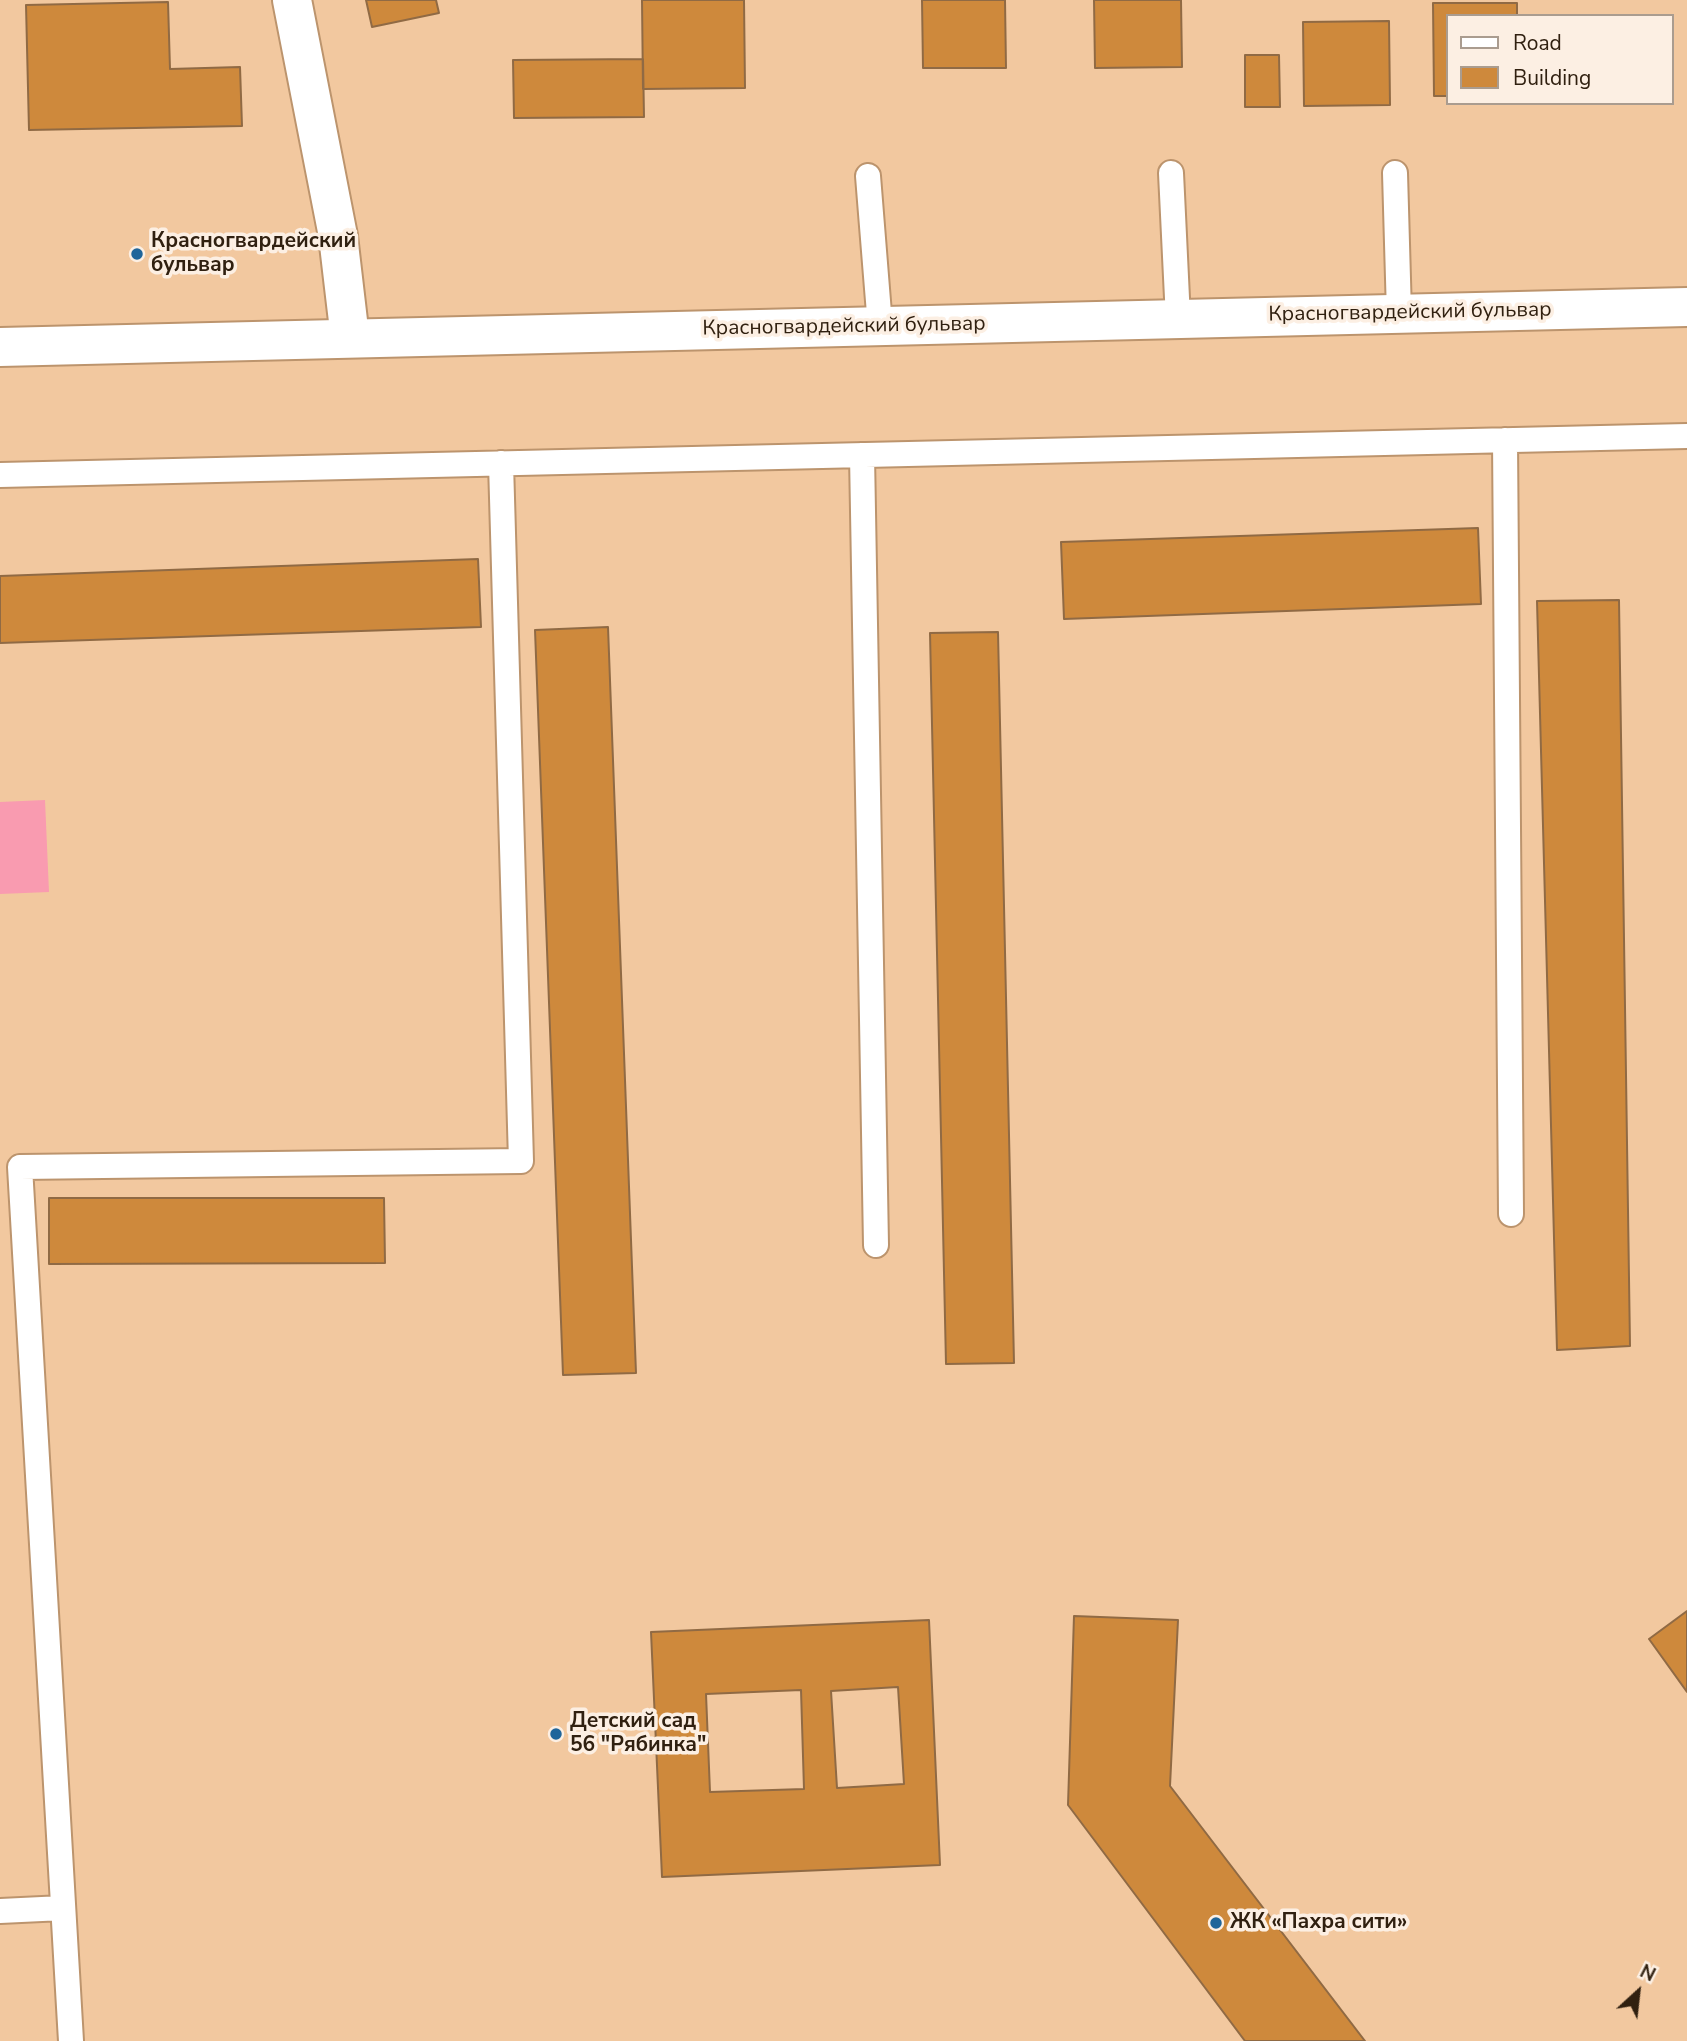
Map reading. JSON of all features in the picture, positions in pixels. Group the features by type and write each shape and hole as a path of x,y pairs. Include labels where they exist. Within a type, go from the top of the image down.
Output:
{"street":[{"path":"292,0 338,236 350,338"},
{"name":"Красногвардейский бульвар","path":"0,347 1687,307"}],"lane":[{"path":"1171,173 1178,319"},
{"path":"1395,173 1399,314"},
{"path":"868,176 880,326"},
{"path":"0,475 1687,436"},
{"path":"1505,440 1511,1214"},
{"path":"862,455 876,1245"},
{"path":"71,2041 10,1167 522,1161 501,463"},
{"path":"0,1911 63,1908"}],"shaded area":[{"path":"45,800 49,892 0,894 0,802"}],"building":[{"path":"366,0 436,0 439,13 372,27"},
{"path":"642,0 744,0 745,88 643,89"},
{"path":"922,0 1005,0 1006,68 923,68"},
{"path":"1094,0 1181,0 1182,67 1095,68"},
{"path":"168,2 170,69 240,67 242,126 29,130 26,5"},
{"path":"1433,3 1517,3 1517,14 1446,14 1446,96 1434,96"},
{"path":"1389,21 1390,105 1304,106 1303,22"},
{"path":"1245,55 1279,55 1280,107 1245,107"},
{"path":"643,59 644,117 514,118 513,60"},
{"path":"1478,528 1481,604 1064,619 1061,542"},
{"path":"478,559 481,627 0,643 0,576"},
{"path":"1619,600 1630,1346 1557,1350 1537,601"},
{"path":"608,627 636,1373 563,1375 535,630"},
{"path":"998,632 1014,1363 946,1364 930,633"},
{"path":"49,1198 384,1198 385,1263 49,1264"},
{"path":"1687,1611 1687,1692 1649,1639"},
{"name":"ЖК «Пахра сити»","path":"1074,1616 1178,1620 1170,1786 1365,2041 1245,2041 1068,1805"},
{"path":"929,1620 940,1865 662,1877 651,1632","holes":["898,1687 904,1784 837,1788 831,1691","801,1690 804,1789 710,1792 706,1694"]}],"place":[{"name":"Красногвардейский бульвар","path":"137,254"},
{"name":"Детский сад 56 \"Рябинка\"","path":"556,1734"},
{"name":"ЖК «Пахра сити»","path":"1216,1923"}]}
